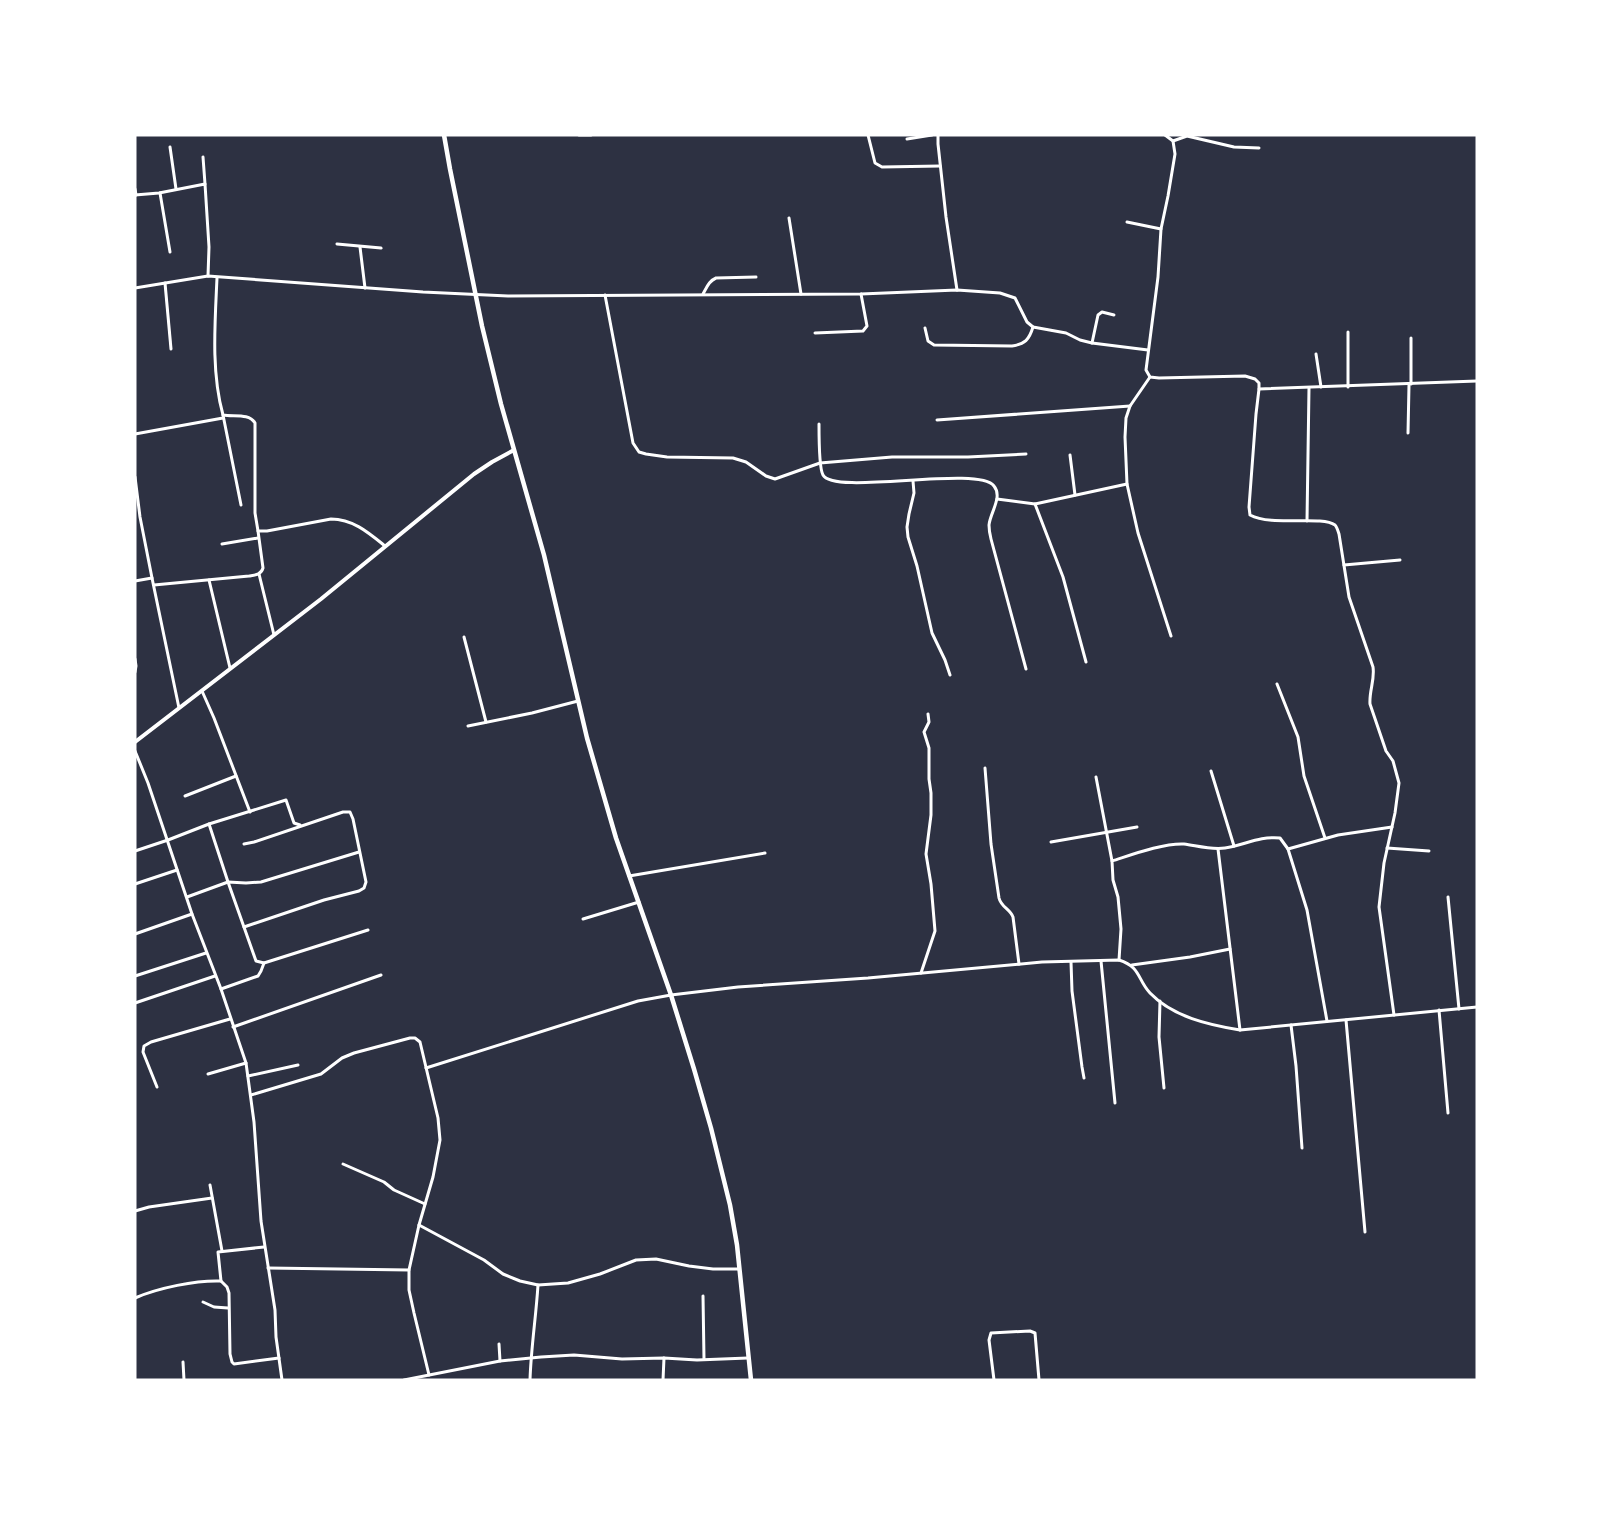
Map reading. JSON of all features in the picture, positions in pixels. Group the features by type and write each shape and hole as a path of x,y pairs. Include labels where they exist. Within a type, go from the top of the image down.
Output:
{"main road":[{"path":"444,135 474,294 541,545 578,701 608,812 671,995 711,1128 728,1194 751,1380"}],"street":[{"path":"579,135 591,135"},
{"path":"868,135 875,163 882,167 940,166"},
{"path":"907,139 932,135"},
{"path":"938,135 957,290"},
{"path":"1150,377 1146,366 1158,277 1161,229 1175,154 1173,141 1165,135"},
{"path":"1173,141 1187,136 1234,147 1259,148"},
{"path":"170,147 176,189"},
{"path":"203,157 209,247 208,276"},
{"path":"135,189 136,195 160,193 205,184"},
{"path":"160,193 170,252"},
{"path":"789,218 801,294"},
{"path":"1127,222 1161,229"},
{"path":"337,244 381,248"},
{"path":"360,247 365,288"},
{"path":"135,288 208,276 429,293 539,296 861,294 957,290 1012,296 1017,300 1027,322 1033,327 1066,333 1092,343 1148,350"},
{"path":"703,294 712,279 756,277"},
{"path":"217,278 216,357 220,404 241,505"},
{"path":"165,284 171,350"},
{"path":"816,333 866,329 861,294"},
{"path":"605,295 633,443 639,452 668,457 734,458 746,462 766,476 775,479 820,463 892,457 1026,454"},
{"path":"1092,343 1098,315 1102,312 1113,315"},
{"path":"925,328 928,341 934,345 1012,346 1023,344 1029,338 1033,327"},
{"path":"1348,332 1348,387"},
{"path":"1408,433 1411,338"},
{"path":"1316,354 1321,387"},
{"path":"1150,377 1245,376 1255,379 1259,383 1259,389 1249,513 1254,518 1278,522 1329,523 1335,525 1339,534 1349,597 1372,667 1374,679 1370,704 1386,751 1393,761 1397,774 1398,794 1387,848 1379,907 1394,1015"},
{"path":"1150,377 1130,406 1125,427 1127,484 1138,533 1171,636"},
{"path":"1259,389 1477,381"},
{"path":"1307,521 1309,388"},
{"path":"937,420 1130,406"},
{"path":"135,434 223,416 247,416 255,423 255,513 263,568 259,574 249,576 154,585"},
{"path":"819,424 820,463 823,476 828,480 836,482 913,481 955,478 982,479 994,486 998,492 989,525 991,539 1026,669"},
{"path":"135,742 321,599 474,474 514,450"},
{"path":"1070,454 1076,495"},
{"path":"135,477 140,517 179,708"},
{"path":"913,481 914,493 907,527 908,537 932,633 950,675"},
{"path":"997,499 1035,504 1127,484"},
{"path":"1035,504 1063,577 1086,662"},
{"path":"135,518 140,517"},
{"path":"258,531 339,519 363,529 386,547"},
{"path":"222,544 258,538"},
{"path":"1344,565 1400,560"},
{"path":"259,574 274,635"},
{"path":"135,581 152,578"},
{"path":"209,580 230,668"},
{"path":"464,637 486,722"},
{"path":"135,659 135,672"},
{"path":"1277,684 1298,737 1304,776 1325,838"},
{"path":"202,690 250,812"},
{"path":"468,726 578,701"},
{"path":"921,973 936,931 926,854 931,815 929,748 924,732 929,722 928,714"},
{"path":"135,751 246,1063 256,1144 258,1193 264,1247 275,1310 282,1380"},
{"path":"985,768 991,844 999,898 1000,903 1012,917 1019,964"},
{"path":"1211,771 1234,846"},
{"path":"185,796 236,777"},
{"path":"1096,777 1112,861 1113,880 1119,897 1121,929 1119,960"},
{"path":"135,850 286,800 294,824 301,825"},
{"path":"244,843 254,842 343,812 350,813 366,882 364,888 359,891 324,900 244,927"},
{"path":"209,824 254,957 259,963 368,930"},
{"path":"1050,842 1137,827"},
{"path":"1288,849 1325,838 1392,827"},
{"path":"1112,861 1146,850 1179,844 1218,849 1255,839 1280,838 1288,849 1307,910 1327,1022"},
{"path":"1387,848 1430,851"},
{"path":"1218,849 1240,1030"},
{"path":"187,897 228,882 261,882 359,852"},
{"path":"629,876 765,853"},
{"path":"135,884 177,870"},
{"path":"1448,897 1459,1008"},
{"path":"583,919 639,902"},
{"path":"135,934 192,914"},
{"path":"426,1068 638,1001 671,995 738,987 1019,964 1119,960 1132,965 1182,959 1230,948"},
{"path":"135,976 206,953"},
{"path":"1101,961 1115,1103"},
{"path":"1071,962 1072,991 1084,1078"},
{"path":"221,989 258,976 264,963"},
{"path":"1132,965 1145,987 1160,1001 1191,1018 1240,1030 1477,1007"},
{"path":"233,1027 381,975"},
{"path":"135,1003 215,976"},
{"path":"1160,1001 1159,1037 1164,1088"},
{"path":"1439,1010 1449,1113"},
{"path":"157,1087 143,1052 144,1046 230,1019"},
{"path":"1346,1020 1365,1232"},
{"path":"1291,1025 1302,1148"},
{"path":"251,1095 321,1074 342,1058 354,1053 410,1038 415,1038 420,1042 440,1130 433,1177 409,1270 414,1313 429,1375"},
{"path":"208,1074 246,1063"},
{"path":"248,1076 298,1065"},
{"path":"343,1164 425,1204"},
{"path":"210,1185 222,1251"},
{"path":"135,1211 213,1198"},
{"path":"419,1225 484,1260 503,1274 538,1285 568,1283 636,1260 656,1259 705,1268 739,1269"},
{"path":"264,1247 218,1252 221,1281 228,1289 230,1354 233,1364 279,1358"},
{"path":"268,1268 409,1270"},
{"path":"135,1298 158,1290 221,1281"},
{"path":"530,1380 538,1285"},
{"path":"703,1296 704,1359"},
{"path":"203,1302 214,1307 228,1308"},
{"path":"994,1380 989,1340 991,1333 1030,1331 1035,1333 1039,1380"},
{"path":"499,1344 500,1361"},
{"path":"404,1380 500,1361 574,1355 622,1359 748,1358"},
{"path":"663,1380 664,1358"},
{"path":"183,1362 184,1380"}]}
